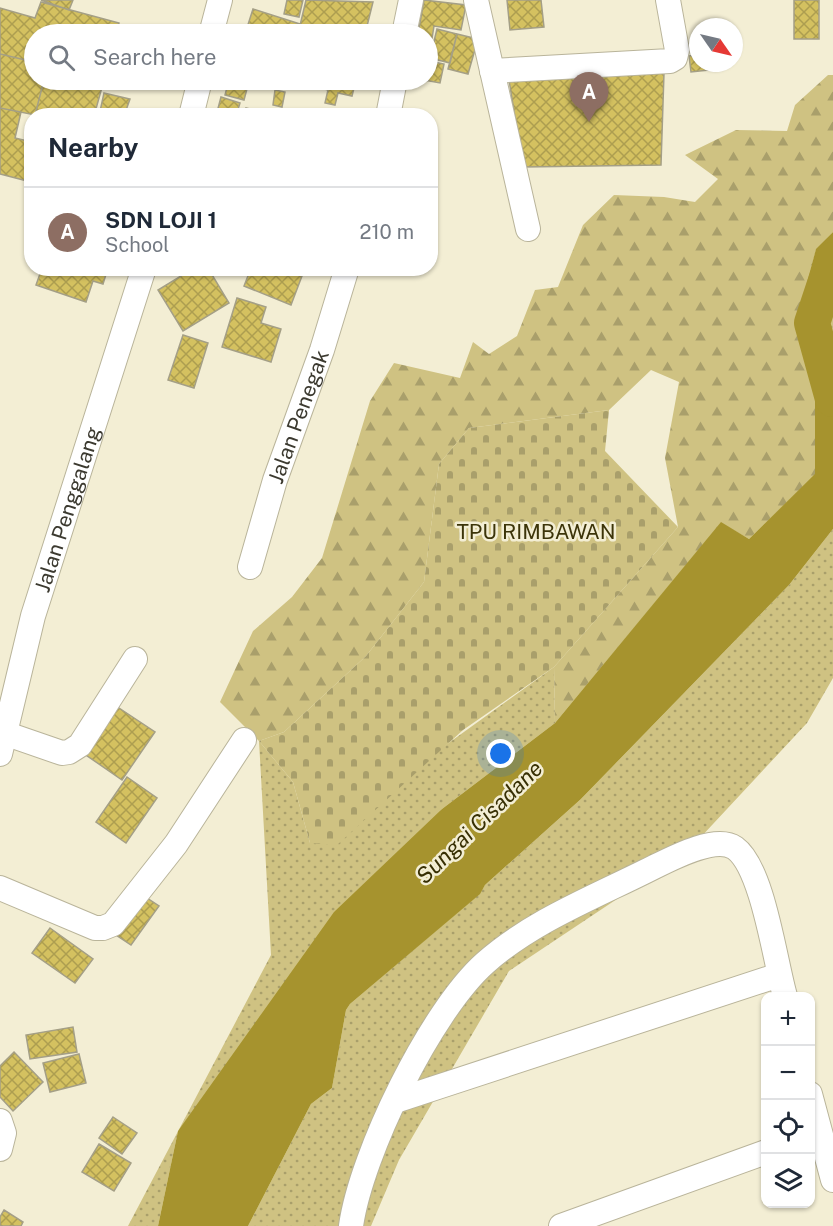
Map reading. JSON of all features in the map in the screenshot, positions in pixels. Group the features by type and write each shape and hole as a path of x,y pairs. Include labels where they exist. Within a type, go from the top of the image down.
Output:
{"street":[{"path":"214,24 220,0"},
{"path":"406,24 411,0"},
{"path":"476,0 528,230"},
{"path":"492,71 670,61 675,58 677,50 668,0"},
{"path":"193,108 198,90"},
{"path":"390,108 393,90"},
{"name":"Jalan Penggalang","path":"2,744 33,616 141,276"},
{"name":"Jalan Penegak","path":"250,567 274,480 322,350 345,276"},
{"path":"2,744 69,753 80,745 135,659"},
{"path":"0,888 95,928 108,927 176,844 244,740"},
{"path":"351,1226 354,1206 370,1156 394,1101 447,1007 485,963 542,923 664,863 709,844 734,848 751,867 782,986 394,1101"},
{"path":"0,1121 4,1133 0,1149"},
{"path":"815,1134 833,1180"},
{"path":"561,1226 761,1153"}],"green space":[{"path":"828,75 833,75 833,232 816,250 801,305 815,388 816,474 749,539 721,523 555,723 554,667 678,527 665,458 679,382 651,370 609,410 469,428 439,464 424,582 366,656 284,732 259,741 220,702 253,631 292,597 322,558 370,401 394,363 460,378 473,342 489,354 517,336 535,290 558,287 583,225 614,195 664,197 695,202 718,179 685,155 736,130 787,131 795,105"},
{"path":"833,260 833,399 812,323"},
{"name":"TPU RIMBAWAN","path":"609,410 605,451 678,527 554,667 463,730 337,845 310,843 293,782 259,741 284,732 366,656 424,582 439,464 469,428"},
{"path":"833,529 833,678 807,723 686,853 509,971 399,1160 371,1226 248,1226 311,1104 332,1088 346,1010 350,1004 479,894 485,885 581,799 789,585"},
{"path":"554,667 555,723 442,809 178,1131 271,955 259,741 293,782 310,843"},
{"path":"178,1131 158,1226 128,1226"}],"water":[{"path":"833,232 833,260 812,323 833,399 833,529 789,585 581,799 485,885 480,894 350,1004 346,1010 332,1088 311,1104 248,1226 158,1226 178,1131 334,912 442,809 555,723 721,522 749,539 815,474 815,388 801,305 816,249"}],"building":[{"path":"41,0 73,0 69,10"},
{"path":"287,0 303,0 299,17 284,14"},
{"path":"306,0 373,2 368,24 300,24"},
{"path":"424,0 466,5 461,30 438,27 438,24 420,24"},
{"path":"507,0 541,0 544,27 510,30"},
{"path":"794,0 819,0 819,39 794,39"},
{"path":"41,2 119,23 24,24 24,60 0,54 0,8 35,18"},
{"path":"253,9 300,24 248,24"},
{"path":"438,29 457,34 450,63 438,60"},
{"path":"457,34 478,39 468,74 448,69"},
{"path":"0,54 24,60 24,90 41,90 37,108 24,108 24,113 0,108"},
{"path":"438,63 444,64 440,83 438,83"},
{"path":"664,73 661,165 523,167 509,80"},
{"path":"41,90 101,90 96,108 37,108"},
{"path":"226,90 247,90 244,100 225,95"},
{"path":"275,90 285,92 282,107 273,105"},
{"path":"328,90 354,90 352,96 338,93 335,105 325,103"},
{"path":"104,93 130,99 127,108 101,108"},
{"path":"221,97 240,103 238,108 218,108"},
{"path":"0,108 21,112 15,138 24,140 24,180 0,174"},
{"path":"39,276 106,276 103,284 93,281 86,302 36,285"},
{"path":"181,276 213,276 229,303 183,331 158,290"},
{"path":"248,276 302,276 291,305 244,286"},
{"path":"237,298 266,307 261,323 281,329 271,362 222,347"},
{"path":"183,335 208,343 194,388 168,380"},
{"path":"116,706 155,732 122,780 83,753"},
{"path":"127,777 157,798 126,843 96,822"},
{"path":"141,894 159,906 131,945 113,933"},
{"path":"50,928 93,959 75,983 32,953"},
{"path":"73,1027 77,1052 30,1059 26,1035"},
{"path":"14,1052 43,1082 13,1111 0,1097 0,1066"},
{"path":"79,1054 86,1083 50,1092 43,1063"},
{"path":"113,1117 137,1133 122,1154 99,1138"},
{"path":"99,1144 131,1163 114,1191 82,1172"},
{"path":"4,1210 23,1222 21,1226 0,1226 0,1217"}],"waterway":[{"name":"Sungai Cisadane","path":"833,260 812,323 833,399"}],"place":[{"name":"SDN LOJI 1","path":"589,122"}]}
